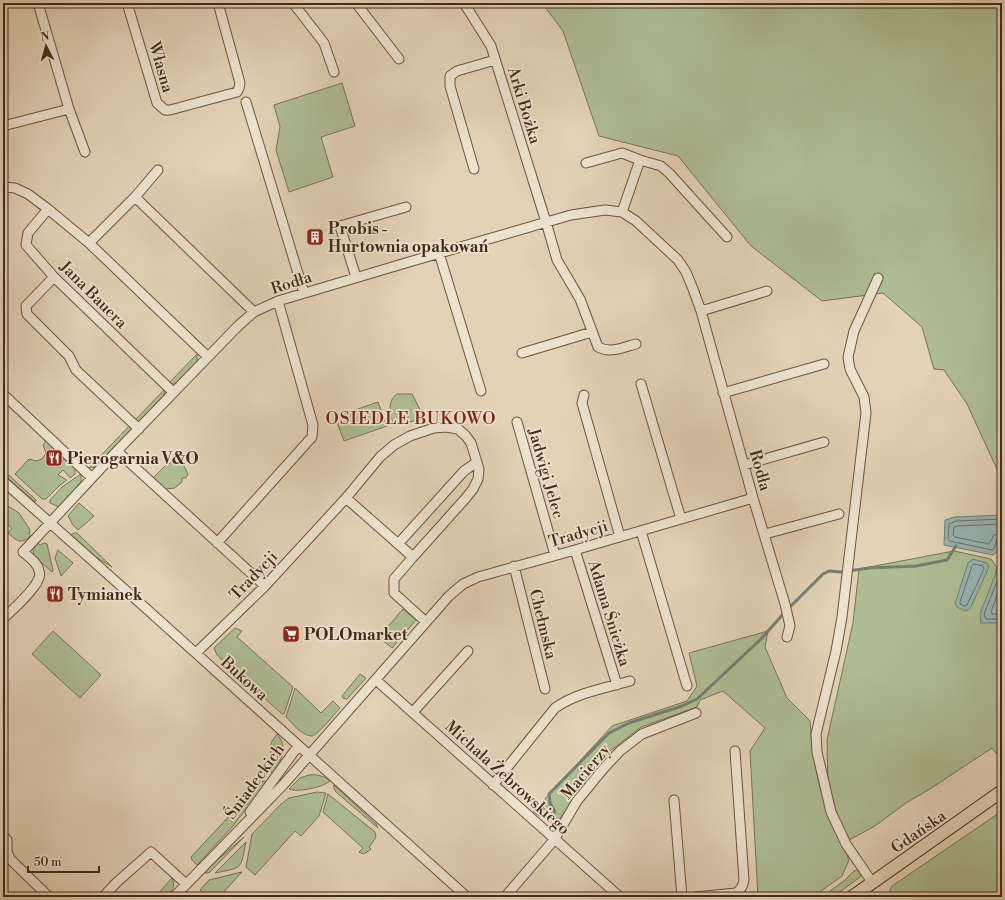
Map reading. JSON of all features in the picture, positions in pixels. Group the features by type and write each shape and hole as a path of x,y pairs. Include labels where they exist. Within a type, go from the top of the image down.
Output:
{"main road":[{"name":"Gdańska","path":"852,897 1002,790"}],"street":[{"path":"38,3 69,109 84,152"},
{"name":"Własna","path":"127,3 157,104 160,107 170,110 237,92 239,88 240,83 218,3"},
{"path":"294,3 324,43 334,72"},
{"path":"356,3 399,59"},
{"name":"Arki Bożka","path":"464,3 491,46 546,222 556,260 580,299 598,347 611,351 636,344"},
{"path":"474,169 450,86 450,76 457,71 495,60"},
{"path":"246,102 304,293"},
{"path":"3,126 69,109"},
{"path":"586,163 622,154 661,166 727,237"},
{"path":"622,212 640,160"},
{"path":"89,243 135,197 158,170"},
{"path":"3,187 15,188 22,191 48,209 89,243 208,356"},
{"path":"135,197 254,312"},
{"path":"356,277 340,226 406,207"},
{"name":"Jana Bauera","path":"48,209 28,233 26,245 54,277 173,392"},
{"name":"Rodła","path":"3,619 38,580 39,570 36,564 23,552 173,392 238,326 254,312 278,301 356,277 546,222 592,211 605,210 622,212 636,221 678,260 686,272 701,311 753,498 786,604 790,626 787,637"},
{"path":"440,253 481,391"},
{"path":"54,277 26,306 27,314 69,356 76,370 139,428"},
{"path":"872,882 846,844 831,812 817,752 816,734 836,651 842,617 866,413 864,397 850,369 848,357 854,331 878,278"},
{"path":"701,311 767,291"},
{"path":"217,543 312,437 313,425 278,301"},
{"path":"522,353 592,332"},
{"path":"723,393 824,364"},
{"path":"641,384 681,519"},
{"path":"3,394 92,478"},
{"path":"584,395 582,403 620,537"},
{"name":"Jadwigi Jelec","path":"517,422 555,555"},
{"name":"Tradycji","path":"196,653 265,586 346,498 380,458 394,445 410,436 434,428 446,427 458,429 471,443 479,469 478,479 473,489 394,579 394,593 426,622"},
{"path":"744,465 824,442"},
{"path":"117,451 265,586"},
{"path":"398,544 464,470 477,462"},
{"name":"Bukowa","path":"3,481 467,897"},
{"path":"346,498 413,557"},
{"name":"Tradycji","path":"309,755 449,596 463,584 478,576 516,563 575,550 753,498"},
{"path":"765,534 839,514"},
{"path":"641,531 687,686"},
{"name":"Adama Śnieżka","path":"575,550 617,685"},
{"name":"Chełmska","path":"516,563 545,688"},
{"path":"413,712 468,651"},
{"name":"Michała Żebrowskiego","path":"376,680 554,840 620,897"},
{"path":"493,785 555,708 565,701 630,681"},
{"name":"Macierzy","path":"505,897 554,840 577,800 620,751 642,734 696,713"},
{"name":"Śniadeckich","path":"235,834 298,746"},
{"path":"695,897 736,893 744,884 735,751"},
{"name":"Śniadeckich","path":"174,897 283,785 309,755"},
{"path":"674,800 682,897"},
{"path":"3,836 7,840 7,851 10,859 49,897"},
{"path":"103,897 116,883 151,852 186,884"}],"green space":[{"path":"542,3 1002,3 1002,480 967,404 944,370 934,369 922,327 883,293 822,301 751,246 678,156 599,136 563,31"},
{"path":"342,83 355,126 321,137 333,177 289,192 276,150 280,127 274,105"},
{"path":"197,354 197,361 177,382 173,384 169,383"},
{"path":"165,389 164,395 139,422 134,421"},
{"path":"397,394 412,394 425,419 393,425 390,404"},
{"path":"378,402 387,426 344,441 335,417"},
{"path":"131,424 132,429 96,467 89,468"},
{"path":"46,441 59,452 54,454 50,459 58,466 65,458 75,467 75,474 70,478 63,470 58,475 67,480 46,499 42,499 15,474 29,459 36,461 42,459 46,453 43,445"},
{"path":"176,458 184,466 188,474 186,478 182,478 182,482 175,488 165,489 152,479 168,463 169,464"},
{"path":"3,470 36,500 35,502 3,474"},
{"path":"81,474 81,482 59,507 50,503 50,500 62,487"},
{"path":"3,503 19,513 30,530 29,534 31,536 27,539 19,541 8,533 12,528 3,520"},
{"path":"79,503 94,516 78,530 68,516"},
{"path":"77,533 112,567 96,557 71,535"},
{"path":"38,543 40,545 44,543 47,544 53,570 52,572 34,556 33,549"},
{"path":"58,550 73,563 61,576 55,558"},
{"path":"954,551 991,559 997,568 985,618 1002,621 1002,761 992,748 906,803 875,826 851,839 846,839 828,793 827,740 853,623 859,569"},
{"path":"403,609 416,620 392,648 379,637"},
{"path":"235,628 242,631 237,637 293,687 284,714 282,714 217,655 214,648"},
{"path":"53,631 101,675 80,698 32,654"},
{"path":"768,631 765,647 787,698 810,721 812,748 819,784 828,813 849,860 842,876 813,897 758,897 750,751 765,728 723,691 700,700 697,707 641,727 610,751 555,825 533,812 612,726 687,701 697,686 689,653"},
{"path":"360,674 366,678 347,699 343,698 342,696"},
{"path":"295,688 321,713 333,701 340,708 314,735 307,735 286,717"},
{"path":"277,734 283,744 283,749 281,759 272,774 270,769 271,743"},
{"path":"309,775 320,776 330,781 310,789 289,789 300,778"},
{"path":"261,782 267,782 232,827 197,865 191,857"},
{"path":"334,785 376,824 378,828 336,792"},
{"path":"317,792 326,793 319,816 301,836 295,831 255,875 246,867 252,834 281,804 289,798"},
{"path":"328,794 375,832 376,837 369,847 371,849 364,854 359,852 363,848 323,812"},
{"path":"1002,811 1002,897 887,897 892,886"},
{"path":"244,837 209,873 204,872 209,867"},
{"path":"246,842 243,858 239,866 231,870 215,873"},
{"path":"857,870 861,873 860,877 833,897 822,897 845,880 854,871"},
{"path":"242,872 219,897 207,897 200,890 209,880"},
{"path":"172,878 173,889 170,893 166,897 155,897"}],"water":[{"path":"1002,515 1002,536 997,552 993,555 944,545 945,520 955,517"},
{"path":"1002,557 1002,623 981,623 980,614"},
{"path":"973,559 987,563 989,567 970,609 965,611 957,607 955,604 968,563"}],"waterway":[{"path":"789,608 823,574 829,571 841,572 869,568 916,566 947,560 956,546"},
{"path":"555,812 550,803 549,794 609,733 629,723 682,706 697,699 761,639 785,612"}],"place":[{"name":"Probis - Hurtownia opakowań","path":"315,237"},
{"name":"Pierogarnia V&O","path":"54,458"},
{"name":"Tymianek","path":"55,594"},
{"name":"POLOmarket","path":"291,634"}],"district":[{"name":"OSIEDLE BUKOWO","path":"411,418"}]}
